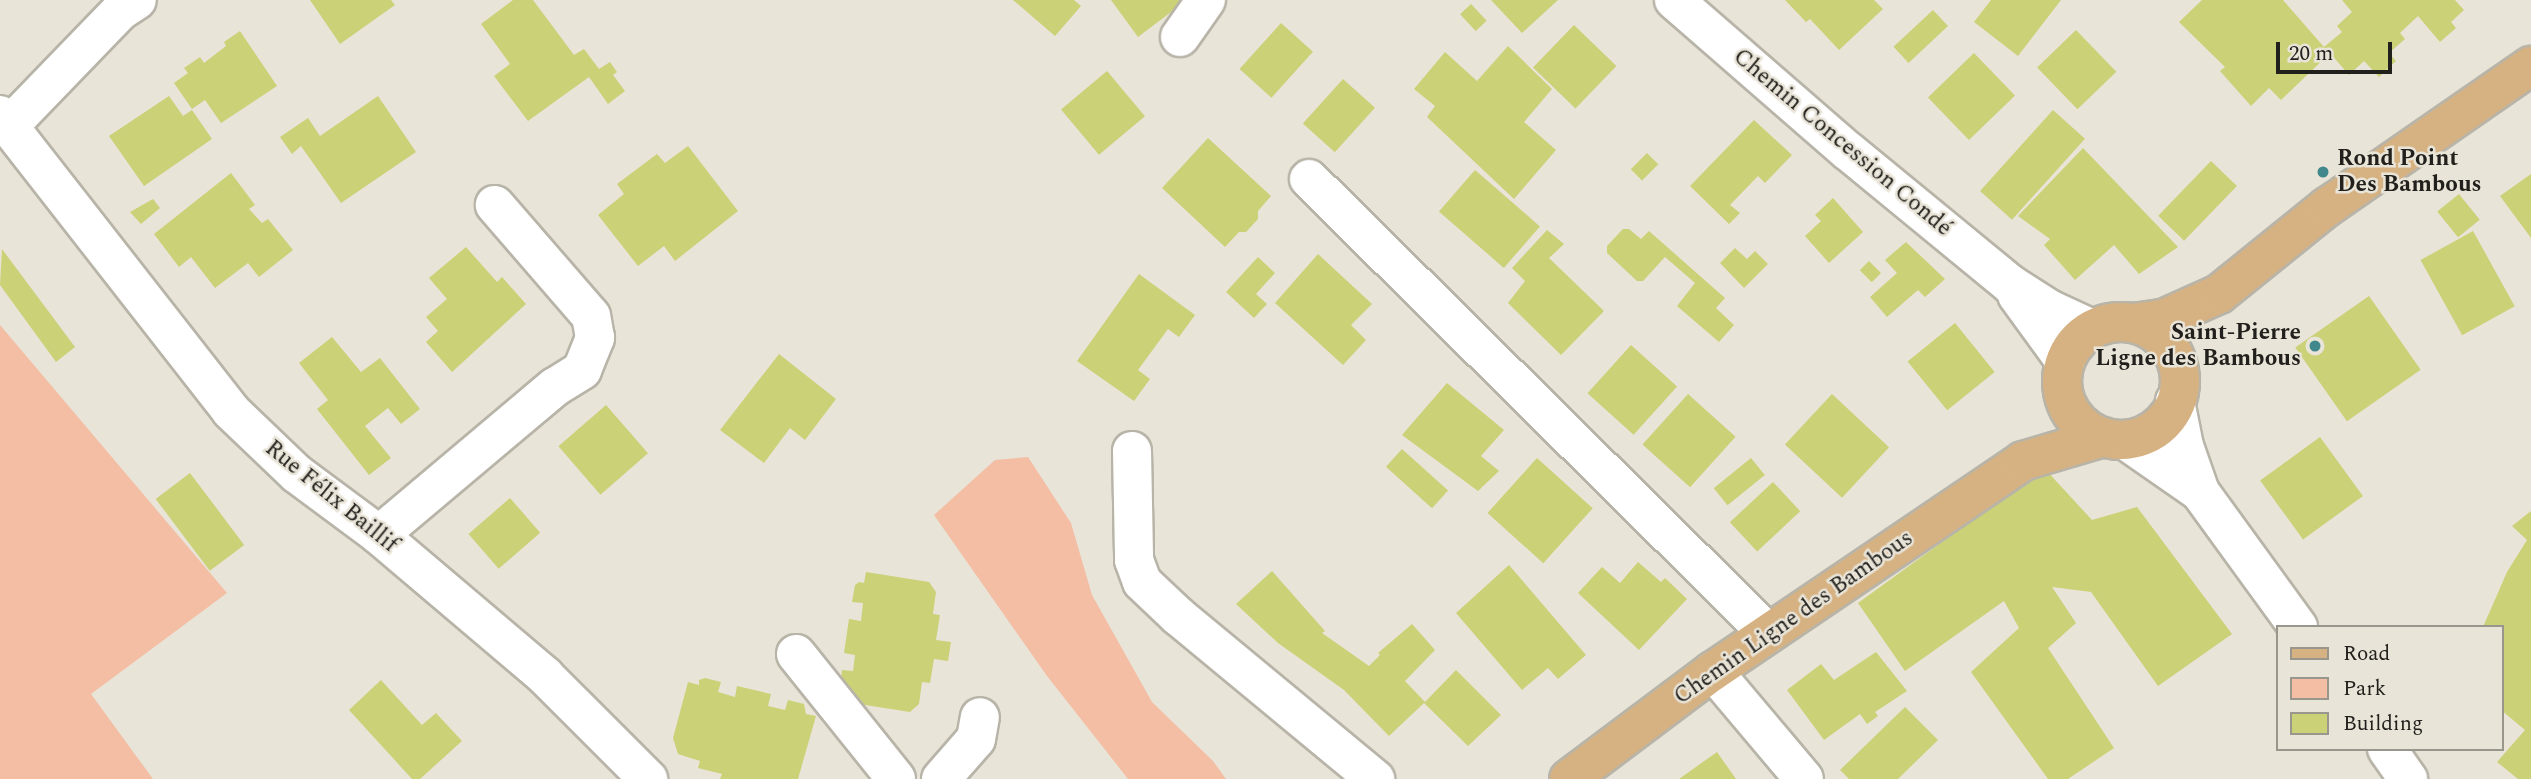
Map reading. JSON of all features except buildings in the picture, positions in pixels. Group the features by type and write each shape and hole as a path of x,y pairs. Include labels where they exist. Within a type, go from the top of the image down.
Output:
{"main road":[{"path":"2219,294 2190,342 2171,412 2156,429 2136,439 2114,438 2092,434 2075,420 2065,402 2063,371 2075,343 2092,329 2112,322 2133,323 2163,319 2219,294 2327,207 2531,66"},
{"path":"2133,323 2153,331 2168,346 2178,367 2177,390"},
{"name":"Chemin Ligne des Bambous","path":"2023,461 2063,371"},
{"name":"Chemin Ligne des Bambous","path":"1569,779 1713,671 2023,461 2114,438"}],"street":[{"path":"1180,37 1206,0"},
{"name":"Chemin Concession Condé","path":"1674,0 1848,151 2010,284 2049,309 2092,329"},
{"path":"5,120 124,4"},
{"name":"Rue Félix Baillif","path":"5,120 231,411 297,474 379,535 545,676 648,779"},
{"path":"1309,179 1768,633"},
{"path":"379,535 555,387 582,370 595,338 591,316 495,205"},
{"name":"Chemin Concession Condé","path":"2010,284 2063,371"},
{"path":"2177,390 2184,446 2200,492 2297,625"},
{"path":"2114,438 2200,492"},
{"path":"1132,451 1134,560 1142,582 1178,616 1375,779"},
{"path":"796,654 896,779"},
{"path":"1713,671 1804,779"},
{"path":"941,779 976,739 980,717"},
{"path":"2388,751 2408,779"}],"green space":[{"path":"0,325 227,593 91,694 153,779 0,779"},
{"path":"1028,457 1071,523 1092,595 1152,702 1213,761 1226,779 1128,779 1047,676 934,515 995,460"}],"place":[{"name":"Rond Point Des Bambous","path":"2323,172"},
{"name":"Saint-Pierre Ligne des Bambous","path":"2315,346"}]}
